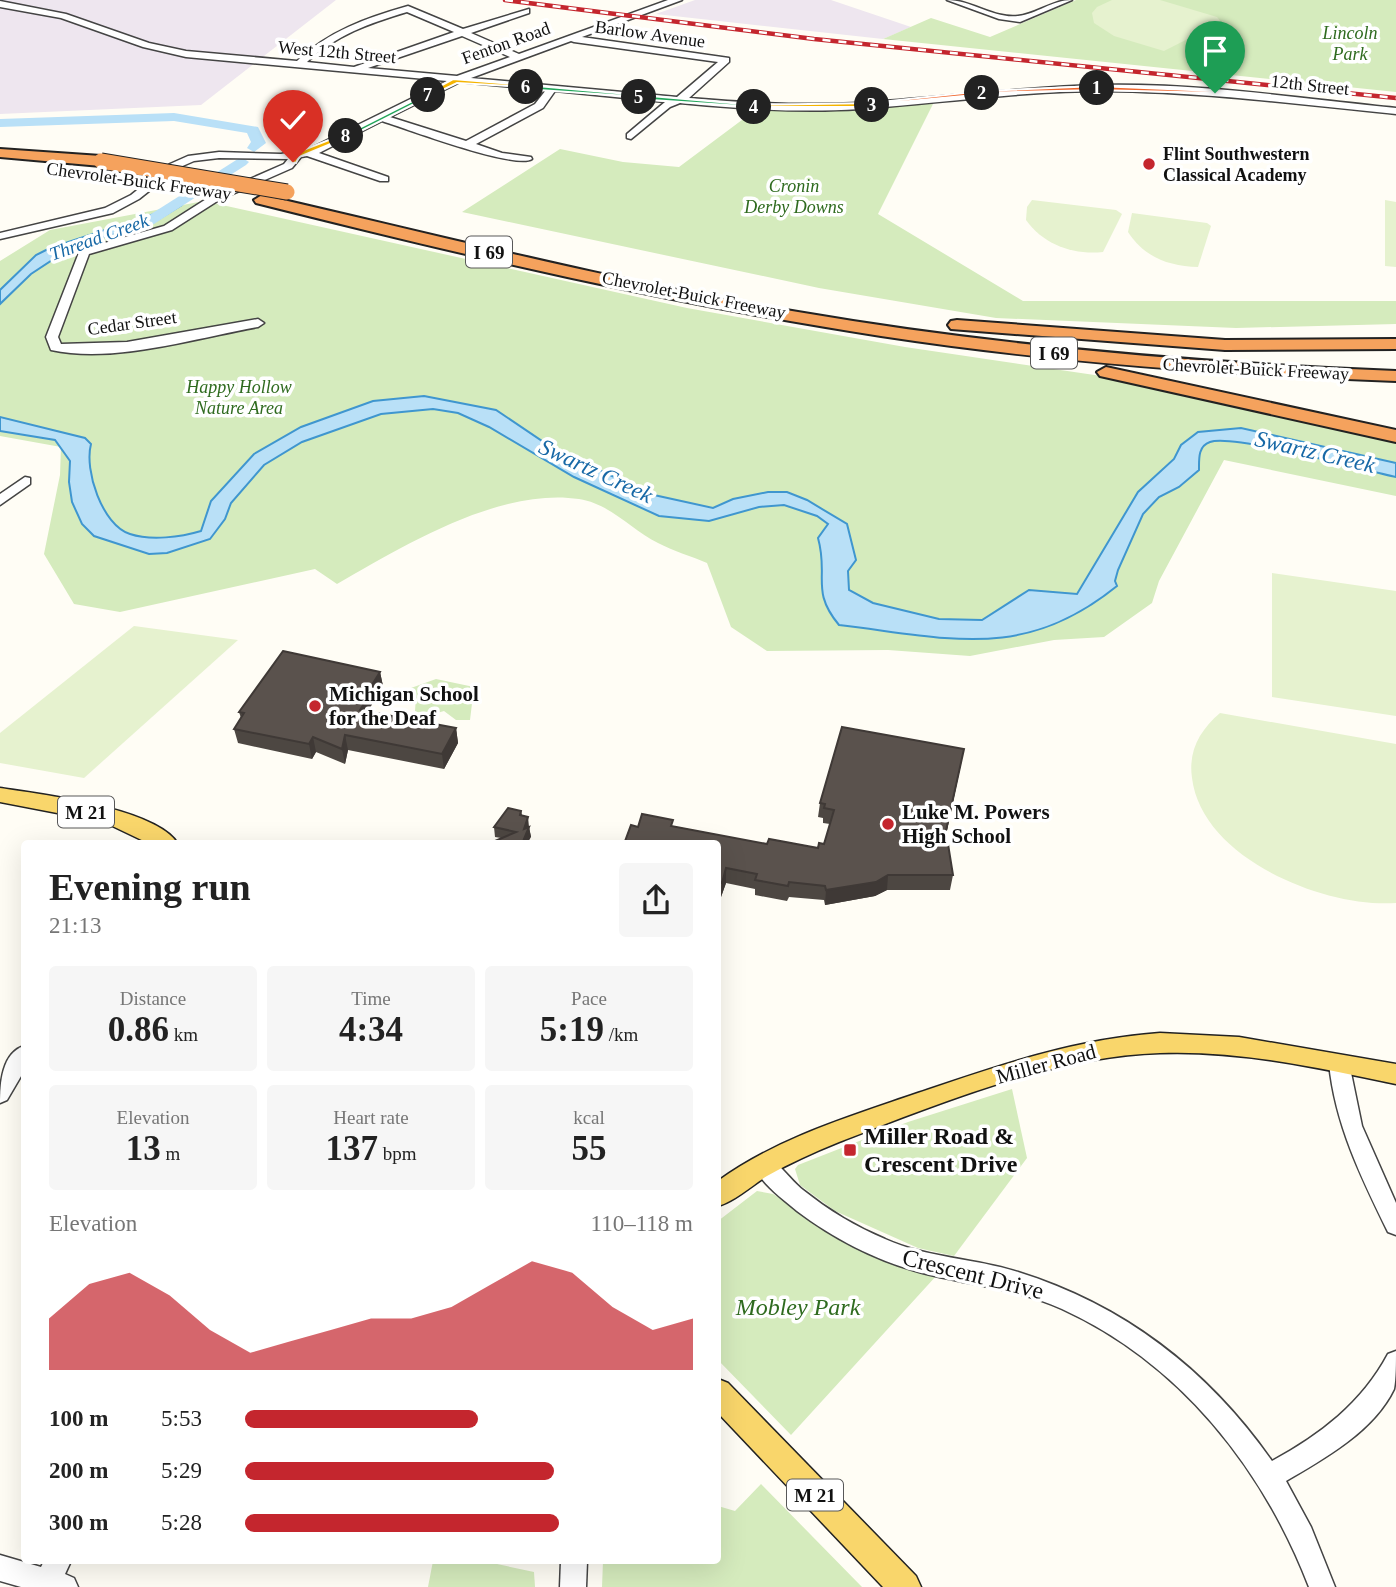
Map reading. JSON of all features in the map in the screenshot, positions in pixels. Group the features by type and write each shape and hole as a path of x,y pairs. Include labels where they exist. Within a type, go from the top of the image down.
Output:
{"highway":[{"name":"Chevrolet-Buick Freeway","path":"0,153 95,166 196,175 287,192 677,280 925,323 1188,351 1396,361"},
{"name":"Chevrolet-Buick Freeway","path":"0,163 95,166 262,200 716,302 1046,352 1186,365 1396,376"},
{"path":"716,302 856,334 1116,374 1396,436"},
{"path":"925,323 1225,345 1396,344"}],"main road":[{"name":"M 21","path":"0,795 123,821 143,828 160,840"},
{"name":"Miller Road","path":"721,1193 764,1165 844,1130 1028,1066 1096,1049 1194,1042 1257,1048 1396,1074"},
{"name":"M 21","path":"721,1396 905,1587"}],"street":[{"name":"Fenton Road","path":"0,236 108,211 135,197 177,164 192,158 219,155 296,156 309,153 456,81 675,0"},
{"path":"952,0 1020,19 1066,0"},
{"name":"West 12th Street","path":"0,4 73,19 170,52 676,101"},
{"path":"0,18 21,7"},
{"path":"299,65 327,38 357,25 408,9 519,57"},
{"path":"351,71 526,11"},
{"name":"Barlow Avenue","path":"570,38 726,60 676,101"},
{"name":"12th Street","path":"676,101 766,108 823,108 1000,92 1104,88 1215,93 1396,111"},
{"path":"465,146 539,107 552,89"},
{"path":"631,136 666,105 676,101"},
{"path":"382,118 465,146 501,156 527,159"},
{"path":"309,153 384,179"},
{"name":"Cedar Street","path":"258,323 91,349 56,347 52,337 84,252 168,228 215,198 288,166 296,156"},
{"path":"0,501 25,481"},
{"path":"0,1094 21,1059"},
{"path":"1339,1063 1342,1094 1356,1140 1396,1225"},
{"name":"Crescent Drive","path":"764,1165 787,1191 883,1249 917,1261 1032,1286 1112,1324 1153,1353 1213,1407 1269,1477 1306,1546 1322,1587"},
{"path":"1269,1477 1348,1425 1375,1396 1396,1362"},
{"path":"573,1587 574,1564"},
{"path":"0,1568 54,1579"}],"shaded area":[{"path":"0,0 336,0 201,105 0,114"},
{"path":"695,0 831,0 911,27 883,39 656,14"}],"green space":[{"name":"Lincoln Park","path":"1076,0 1396,0 1396,92 883,39 931,18 990,37"},
{"path":"1112,0 1160,0 1217,17 1221,22 1164,51 1114,36 1094,23 1092,13 1097,7"},
{"name":"Cronin Derby Downs","path":"934,102 878,214 1023,301 1396,301 1396,324 1236,328 996,318 819,288 462,212 560,149 623,162 679,167 754,111 850,110"},
{"path":"1032,200 1116,210 1122,214 1103,252 1081,252 1050,242 1033,229 1026,220 1027,207"},
{"path":"1385,200 1396,202 1396,267 1385,266"},
{"name":"Happy Hollow Nature Area","path":"204,201 687,308 905,347 1115,378 1396,441 1396,496 1224,460 1159,581 1152,603 1104,637 1054,640 970,656 888,650 767,651 731,627 707,563 648,538 601,506 579,499 549,498 517,502 485,511 422,537 337,584 315,569 120,612 74,604 44,554 60,475 61,447 0,436 0,261 50,230"},
{"path":"1132,213 1207,223 1211,226 1198,267 1177,265 1158,259 1142,248 1128,232"},
{"path":"1272,573 1396,591 1396,716 1272,697"},
{"path":"134,626 238,640 84,778 0,763 0,733"},
{"path":"436,679 474,687 470,720 456,720 444,711 427,716 415,711 416,696 411,688"},
{"path":"1220,713 1396,744 1396,903 1336,897 1303,887 1271,873 1242,854 1218,832 1201,807 1191,768 1194,750 1201,734"},
{"name":"Mobley Park","path":"1012,1089 1027,1158 954,1256 918,1248 835,1211 800,1185 795,1169 798,1165 908,1122"},
{"name":"Mobley Park","path":"757,1191 773,1194 871,1252 913,1269 937,1275 791,1435 721,1363 721,1219"},
{"path":"761,1484 862,1587 602,1587 603,1564 721,1564 721,1507 735,1511"},
{"path":"432,1564 497,1564 534,1572 535,1587 428,1587"}],"water":[{"path":"182,205 149,225 75,245 31,274 0,304 0,290 36,255"},
{"name":"Swartz Creek","path":"424,396 496,410 557,451 654,495 713,508 733,499 768,492 787,492 807,500 847,524 856,560 848,571 849,590 873,603 939,619 982,620 1029,590 1077,594 1138,492 1174,459 1181,445 1198,432 1241,428 1396,463 1396,477 1245,443 1210,442 1201,450 1199,470 1179,487 1159,497 1143,514 1118,570 1115,581 1117,586 1083,610 1050,626 1017,635 984,639 951,638 839,625 825,602 822,583 818,538 828,524 817,516 784,505 759,507 709,521 659,516 574,477 489,427 458,413 433,409 381,414 302,442 264,465 231,503 225,519 210,539 167,553 149,554 94,536 82,524 72,502 70,461 55,440 0,431 0,417 85,438 91,444 90,468 97,495 111,520 130,534 166,537 201,531 211,501 254,454 301,427 373,401"}],"building":[{"name":"Michigan School for the Deaf","path":"283,651 380,672 360,704 364,704 360,710 456,728 442,754 345,735 342,749 313,737 309,744 234,729 244,713 239,712"},
{"name":"Luke M. Powers High School","path":"842,727 964,749 943,844 948,844 953,875 888,875 876,882 826,890 825,886 789,882 788,886 755,880 757,874 726,868 722,883 721,840 625,840 631,825 638,827 642,814 673,820 671,826 767,844 769,839 818,848 819,843 824,844 834,810 824,808 825,804 820,803"},
{"path":"508,808 521,811 520,815 528,817 524,829 529,827 524,840 497,840 516,832 494,827"}],"waterway":[{"name":"Thread Creek","path":"0,123 174,117 253,130 259,143 254,148"},
{"name":"Thread Creek","path":"148,221 241,162"}],"railway":[{"path":"505,0 814,39 1396,98"}],"place":[{"name":"Flint Southwestern Classical Academy","path":"1149,164"},
{"name":"Michigan School for the Deaf","path":"315,706"},
{"name":"Luke M. Powers High School","path":"888,824"},
{"name":"Miller Road & Crescent Drive","path":"850,1150"}],"route":[{"path":"293,162 296,156 328,145 456,81 729,106 784,108 858,106 978,93 1051,89 1104,88 1215,93"}]}
